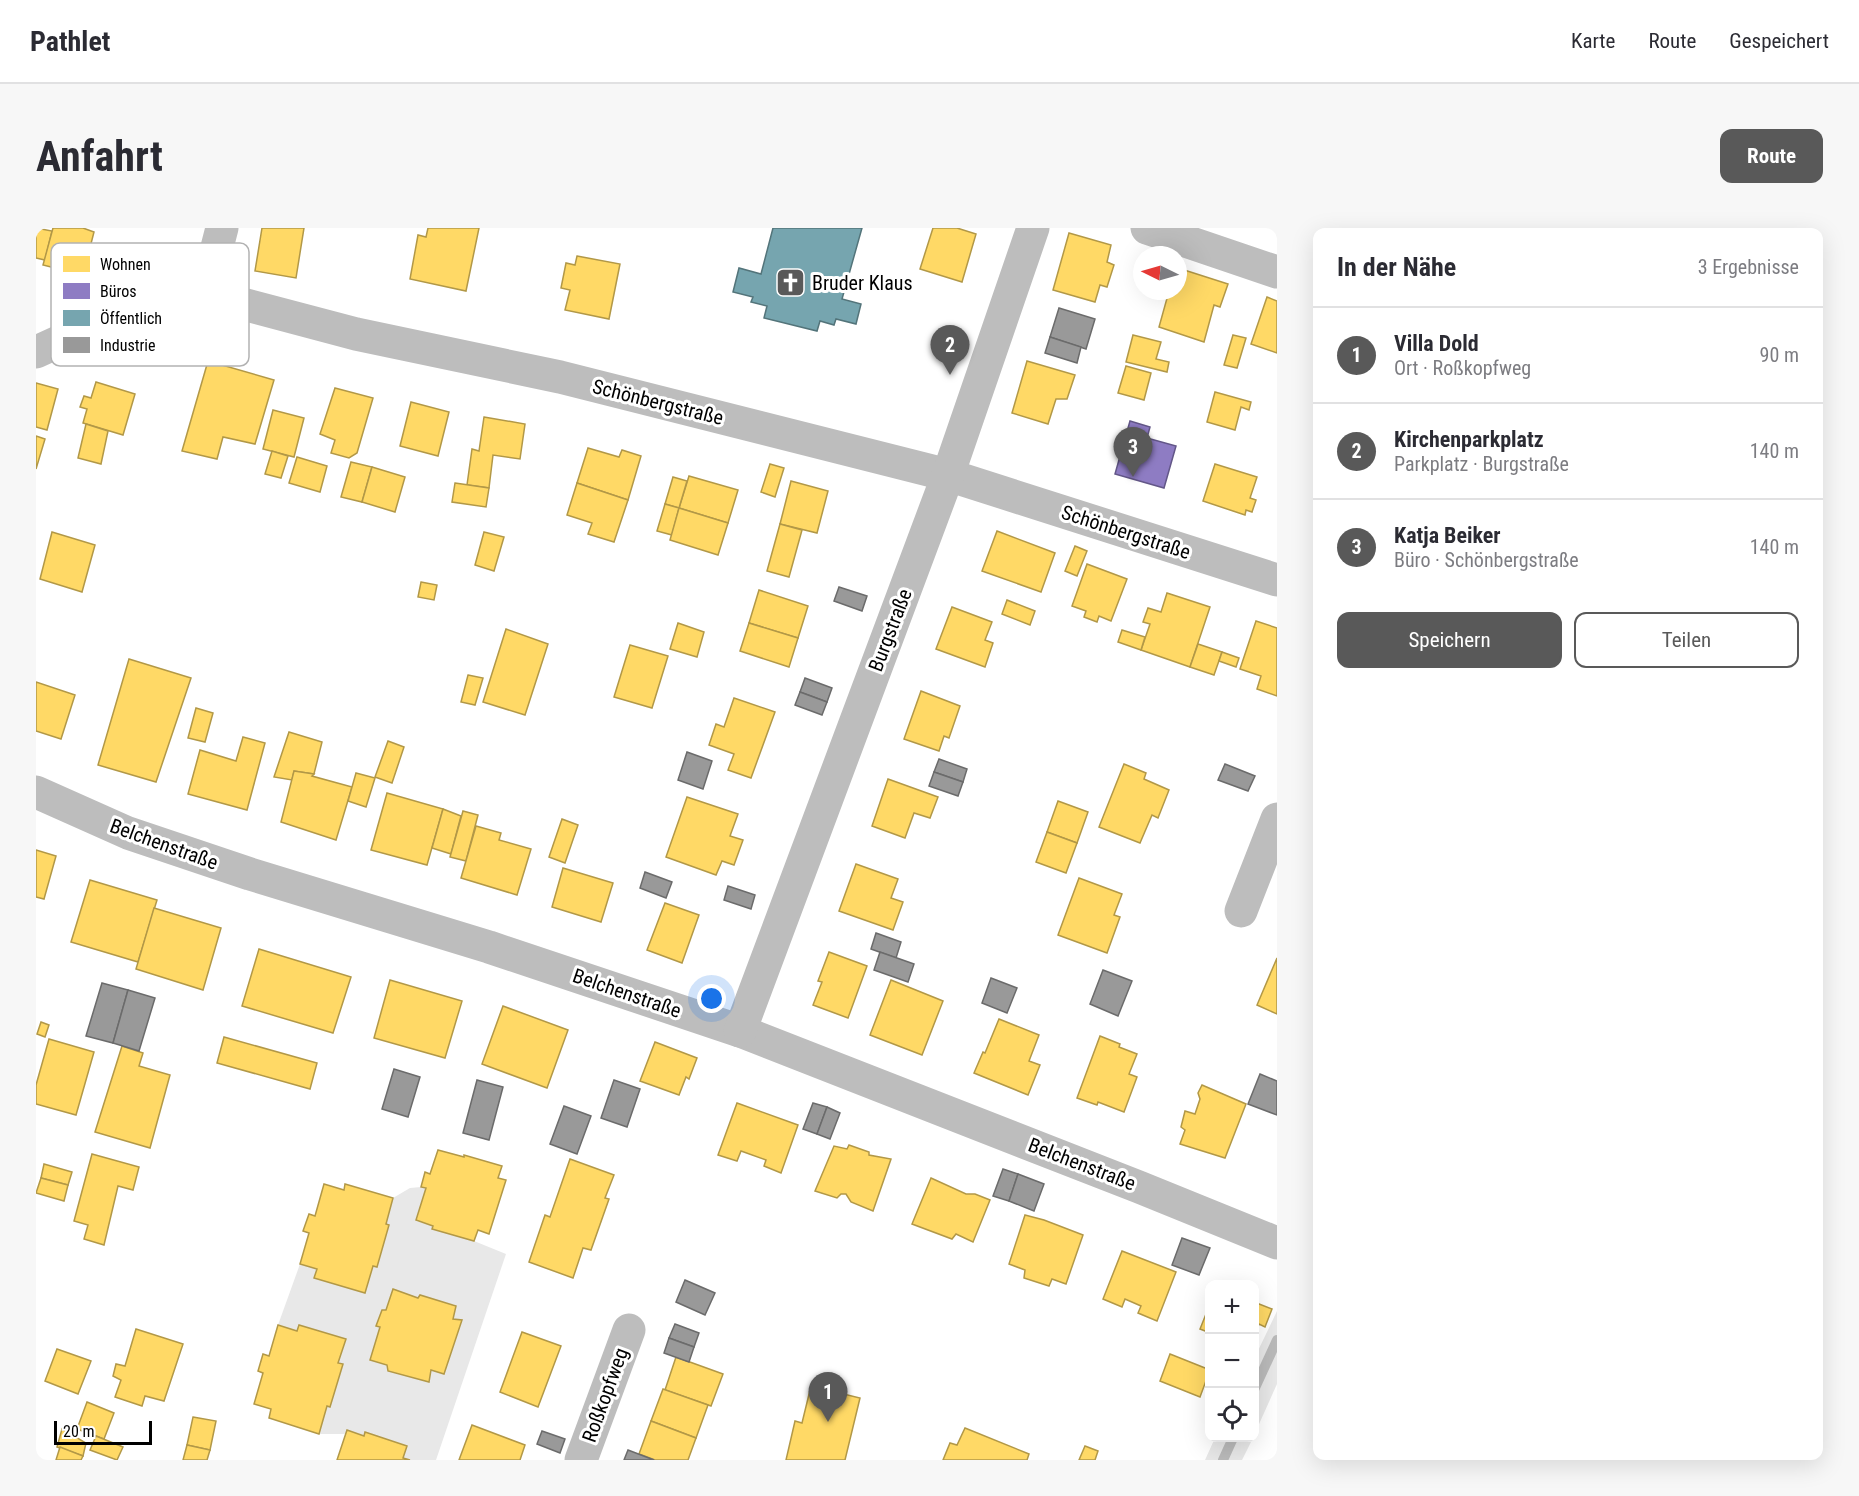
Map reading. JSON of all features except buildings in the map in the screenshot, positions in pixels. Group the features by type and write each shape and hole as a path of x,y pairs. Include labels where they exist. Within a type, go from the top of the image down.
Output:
{"street":[{"path":"218,243 222,228"},
{"name":"Burgstraße","path":"740,1031 948,475 1033,228"},
{"path":"1147,228 1277,272"},
{"name":"Schönbergstraße","path":"249,306 356,334 560,377 948,475 1277,580"},
{"path":"36,352 51,345"},
{"name":"Belchenstraße","path":"36,792 128,833 250,874 489,947 740,1031 1139,1187 1277,1244"},
{"path":"1241,911 1277,819"},
{"name":"Roßkopfweg","path":"581,1460 629,1330"}],"shaded area":[{"path":"410,1188 426,1188 416,1221 506,1254 436,1460 403,1458 365,1433 364,1436 347,1430 346,1434 319,1434 343,1365 338,1363 346,1339 300,1325 297,1331 278,1325 300,1264 317,1269 314,1278 365,1293 373,1266 377,1267 389,1225 386,1224 393,1198","holes":["393,1289 418,1298 420,1296 455,1305 453,1319 461,1320 444,1374 431,1370 388,1371 387,1365 370,1360 380,1327 376,1326 382,1310 386,1310"]},
{"path":"1277,1311 1277,1384 1259,1424 1259,1388 1259,1349"},
{"path":"1213,1442 1251,1442 1242,1460 1205,1460"}],"waterway":[{"path":"1255,1388 1277,1340"},
{"path":"1223,1460 1231,1442"}],"place":[{"name":"Bruder Klaus","path":"791,283"},
{"name":"Kirchenparkplatz","path":"950,375"},
{"name":"Katja Beiker","path":"1133,477"},
{"name":"Villa Dold","path":"828,1422"}]}
